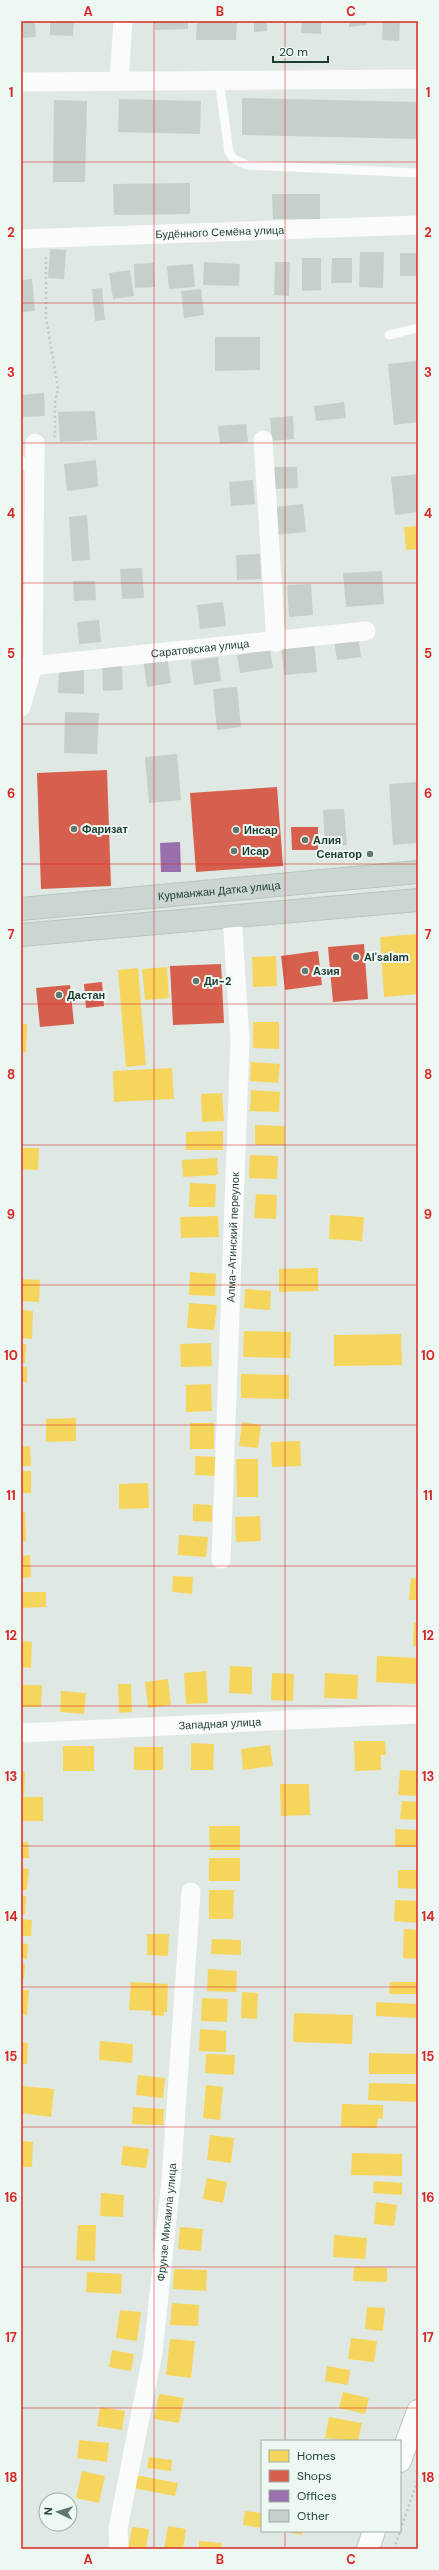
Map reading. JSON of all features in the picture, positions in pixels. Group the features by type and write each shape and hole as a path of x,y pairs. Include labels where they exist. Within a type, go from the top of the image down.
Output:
{"main road":[{"name":"Курманжан Датка улица","path":"21,909 418,872"},
{"path":"21,935 418,900"},
{"path":"401,2458 418,2412"},
{"path":"368,2549 374,2532"}],"street":[{"path":"119,81 123,21"},
{"path":"21,82 418,79"},
{"name":"Будённого Семёна улица","path":"21,239 418,225"},
{"path":"262,440 276,642"},
{"path":"21,707 27,666 35,477 35,443"},
{"name":"Саратовская улица","path":"27,666 276,642 366,631"},
{"name":"Алма-Атинский переулок","path":"221,1559 240,1040 232,916"},
{"name":"Западная улица","path":"21,1733 418,1714"},
{"name":"Фрунзе Михаила улица","path":"119,2549 118,2528 153,2352 171,2181 191,1892"}],"lane":[{"path":"219,80 228,152 234,159 247,165 418,173"},
{"path":"388,336 418,328"},
{"path":"21,460 35,477"}],"path":[{"path":"35,443 55,436 55,402 58,389 46,318 46,238"},
{"path":"401,2529 418,2479"},
{"path":"394,2549 400,2532"}],"building: Homes":[{"path":"418,526 418,549 406,550 404,527"},
{"path":"418,934 418,994 384,997 380,937"},
{"path":"276,956 277,986 253,987 252,957"},
{"path":"167,967 169,998 145,1000 142,969"},
{"path":"138,968 146,1065 126,1067 118,970"},
{"path":"253,1022 279,1022 279,1049 253,1048"},
{"path":"21,1024 27,1024 26,1052 21,1052"},
{"path":"251,1062 280,1064 278,1083 250,1081"},
{"path":"172,1068 174,1099 114,1102 113,1071"},
{"path":"251,1090 280,1092 279,1112 250,1111"},
{"path":"222,1093 224,1121 202,1122 201,1094"},
{"path":"255,1125 285,1126 285,1145 255,1145"},
{"path":"223,1131 223,1150 186,1150 186,1132"},
{"path":"21,1148 39,1148 38,1170 21,1169"},
{"path":"250,1155 278,1156 277,1179 249,1178"},
{"path":"217,1158 218,1175 183,1177 182,1160"},
{"path":"190,1183 216,1184 215,1207 189,1207"},
{"path":"256,1194 277,1195 276,1219 254,1218"},
{"path":"330,1215 364,1217 362,1241 329,1239"},
{"path":"218,1216 219,1237 181,1238 180,1217"},
{"path":"318,1268 318,1291 279,1292 279,1269"},
{"path":"190,1272 216,1274 215,1296 189,1295"},
{"path":"21,1279 40,1280 39,1302 21,1301"},
{"path":"245,1289 271,1291 270,1310 244,1308"},
{"path":"189,1303 217,1305 214,1330 187,1328"},
{"path":"21,1310 33,1311 32,1339 21,1338"},
{"path":"244,1331 291,1332 290,1358 243,1357"},
{"path":"401,1334 402,1365 334,1366 334,1335"},
{"path":"211,1343 212,1366 181,1367 180,1344"},
{"path":"21,1344 26,1344 25,1363 21,1363"},
{"path":"21,1367 27,1367 27,1382 21,1382"},
{"path":"241,1374 289,1375 289,1399 241,1398"},
{"path":"211,1384 212,1411 186,1412 186,1385"},
{"path":"76,1418 76,1441 46,1442 46,1419"},
{"path":"242,1422 261,1425 258,1448 239,1446"},
{"path":"190,1423 214,1423 214,1449 190,1449"},
{"path":"300,1441 301,1466 272,1467 271,1442"},
{"path":"30,1446 31,1466 21,1466 21,1447"},
{"path":"195,1456 216,1457 216,1476 195,1475"},
{"path":"236,1459 258,1459 258,1497 237,1497"},
{"path":"21,1471 31,1471 31,1493 21,1493"},
{"path":"148,1483 149,1508 119,1509 119,1484"},
{"path":"193,1504 212,1505 212,1522 193,1521"},
{"path":"21,1512 25,1512 26,1541 21,1541"},
{"path":"260,1516 261,1541 236,1542 235,1517"},
{"path":"179,1535 208,1537 206,1557 178,1555"},
{"path":"30,1555 31,1577 21,1578 21,1556"},
{"path":"173,1576 193,1577 192,1594 172,1592"},
{"path":"411,1578 418,1579 418,1600 409,1600"},
{"path":"21,1592 46,1592 46,1607 21,1608"},
{"path":"414,1622 418,1622 418,1646 413,1646"},
{"path":"21,1641 32,1642 31,1668 21,1667"},
{"path":"377,1656 418,1658 418,1684 376,1682"},
{"path":"230,1666 252,1667 252,1694 229,1693"},
{"path":"206,1671 208,1703 186,1704 184,1673"},
{"path":"272,1673 294,1674 293,1701 271,1700"},
{"path":"325,1673 358,1675 357,1699 324,1698"},
{"path":"168,1679 171,1705 148,1708 145,1682"},
{"path":"118,1684 131,1684 132,1712 119,1713"},
{"path":"21,1685 42,1685 41,1707 21,1707"},
{"path":"61,1691 86,1693 84,1714 60,1712"},
{"path":"354,1741 385,1741 386,1755 381,1755 381,1770 355,1771"},
{"path":"191,1743 214,1744 213,1770 191,1770"},
{"path":"270,1745 273,1766 243,1770 241,1749"},
{"path":"63,1746 94,1746 94,1771 63,1771"},
{"path":"134,1747 163,1747 163,1770 134,1770"},
{"path":"400,1770 418,1771 418,1796 398,1795"},
{"path":"21,1772 25,1772 24,1796 21,1796"},
{"path":"280,1784 309,1784 310,1815 281,1816"},
{"path":"21,1797 43,1797 43,1821 21,1821"},
{"path":"402,1801 418,1802 418,1820 400,1819"},
{"path":"209,1826 240,1826 240,1850 210,1850"},
{"path":"395,1829 418,1830 418,1847 395,1847"},
{"path":"21,1842 28,1842 29,1858 21,1858"},
{"path":"209,1858 240,1858 240,1881 209,1881"},
{"path":"21,1868 29,1869 27,1890 21,1890"},
{"path":"398,1870 418,1870 418,1889 398,1888"},
{"path":"209,1890 234,1890 233,1919 209,1919"},
{"path":"21,1896 26,1896 25,1914 21,1914"},
{"path":"395,1900 418,1901 418,1923 394,1921"},
{"path":"21,1919 32,1920 31,1936 21,1936"},
{"path":"404,1929 418,1930 418,1959 403,1958"},
{"path":"147,1934 169,1934 168,1956 147,1955"},
{"path":"212,1939 241,1940 241,1955 211,1954"},
{"path":"21,1943 28,1944 27,1959 21,1958"},
{"path":"21,1964 25,1964 24,1979 21,1978"},
{"path":"208,1969 237,1971 236,1992 207,1991"},
{"path":"131,1982 168,1984 167,2012 164,2012 164,2016 151,2015 152,2011 129,2010"},
{"path":"390,1982 418,1982 418,1994 389,1994"},
{"path":"21,1990 29,1990 27,2015 21,2014"},
{"path":"242,1992 258,1993 257,2019 241,2018"},
{"path":"202,1998 228,1999 227,2022 201,2021"},
{"path":"376,2002 416,2004 416,2018 376,2016"},
{"path":"294,2013 353,2015 352,2044 293,2042"},
{"path":"200,2029 226,2031 226,2052 199,2051"},
{"path":"100,2041 133,2044 132,2063 99,2060"},
{"path":"21,2042 28,2043 27,2064 21,2064"},
{"path":"369,2053 418,2054 418,2074 369,2074"},
{"path":"206,2054 235,2055 234,2075 205,2073"},
{"path":"138,2075 165,2078 163,2098 136,2095"},
{"path":"369,2083 418,2084 418,2102 368,2100"},
{"path":"206,2085 223,2087 220,2120 203,2118"},
{"path":"21,2086 54,2089 51,2117 21,2113"},
{"path":"342,2104 383,2105 383,2119 378,2118 377,2128 341,2127"},
{"path":"133,2107 164,2109 163,2125 132,2124"},
{"path":"210,2135 234,2138 231,2163 207,2160"},
{"path":"21,2141 33,2142 32,2167 21,2167"},
{"path":"123,2146 149,2149 146,2168 121,2165"},
{"path":"352,2153 402,2154 402,2176 351,2175"},
{"path":"207,2178 227,2182 223,2203 203,2199"},
{"path":"374,2181 402,2183 402,2195 373,2193"},
{"path":"101,2193 124,2195 123,2217 100,2216"},
{"path":"376,2202 397,2205 394,2226 374,2224"},
{"path":"78,2225 96,2225 95,2261 76,2260"},
{"path":"180,2227 203,2229 201,2251 178,2249"},
{"path":"334,2235 367,2238 365,2259 333,2257"},
{"path":"354,2267 387,2268 387,2282 353,2281"},
{"path":"174,2269 207,2270 206,2291 173,2289"},
{"path":"87,2272 122,2274 121,2294 86,2292"},
{"path":"172,2303 199,2305 198,2326 170,2325"},
{"path":"367,2307 385,2308 383,2331 365,2329"},
{"path":"120,2310 141,2312 137,2341 116,2338"},
{"path":"351,2338 377,2341 374,2362 348,2359"},
{"path":"170,2339 195,2341 191,2378 166,2375"},
{"path":"112,2350 134,2354 131,2371 109,2367"},
{"path":"327,2366 350,2370 348,2385 325,2381"},
{"path":"343,2392 369,2398 365,2414 339,2408"},
{"path":"159,2394 184,2398 179,2423 154,2419"},
{"path":"100,2407 125,2411 122,2430 97,2426"},
{"path":"329,2417 362,2423 358,2440 325,2438"},
{"path":"79,2440 109,2443 107,2462 77,2458"},
{"path":"149,2457 172,2460 171,2471 147,2468"},
{"path":"82,2471 105,2476 99,2503 78,2498 77,2492"},
{"path":"135,2475 178,2483 175,2496 133,2488"},
{"path":"245,2511 261,2513 261,2528 243,2525"},
{"path":"168,2526 186,2529 183,2549 164,2549"},
{"path":"132,2527 149,2529 146,2549 128,2549"},
{"path":"288,2532 303,2532 302,2535"},
{"path":"199,2541 222,2543 221,2549 199,2549"}],"building: Shops":[{"name":"Фаризат","path":"107,770 111,886 41,889 37,773"},
{"name":"Инсар","path":"277,787 283,866 196,872 190,793"},
{"path":"291,827 318,827 318,850 292,850"},
{"path":"364,944 368,999 333,1002 328,947"},
{"path":"318,951 322,985 285,990 281,956"},
{"path":"221,964 224,1023 173,1025 170,966"},
{"path":"102,982 104,1006 86,1008 84,984"},
{"path":"70,985 74,1024 40,1027 36,988"}],"building: Offices":[{"path":"180,842 181,872 161,872 160,843"}],"building: Other":[{"path":"21,21 35,21 36,37 21,38"},
{"path":"50,21 74,21 73,36 50,35"},
{"path":"155,21 188,21 188,29 155,30"},
{"path":"197,21 237,21 236,40 196,40"},
{"path":"254,21 267,21 267,31 254,32"},
{"path":"302,21 321,21 321,34 301,33"},
{"path":"349,21 367,21 367,25 349,27"},
{"path":"383,21 400,21 399,41 382,40"},
{"path":"242,98 418,102 418,139 242,135"},
{"path":"119,99 201,101 200,134 118,132"},
{"path":"54,100 87,101 85,182 53,182"},
{"path":"190,183 190,214 114,215 113,184"},
{"path":"272,194 320,194 320,219 273,219"},
{"path":"50,249 66,250 64,279 48,278"},
{"path":"360,252 384,252 383,288 359,287"},
{"path":"400,253 418,253 418,276 400,276"},
{"path":"302,258 321,258 321,290 302,291"},
{"path":"332,258 352,258 352,283 331,283"},
{"path":"204,262 240,264 239,286 203,285"},
{"path":"275,262 290,262 289,296 274,295"},
{"path":"154,263 155,287 135,288 134,264"},
{"path":"193,264 195,287 169,289 167,266"},
{"path":"130,270 134,296 113,299 109,273"},
{"path":"32,279 35,311 21,312 21,280"},
{"path":"102,288 105,320 95,321 92,289"},
{"path":"201,289 204,315 184,318 181,291"},
{"path":"215,337 260,337 260,370 215,371"},
{"path":"417,361 418,422 394,425 388,364"},
{"path":"44,393 45,416 23,417 22,395"},
{"path":"344,402 346,418 316,421 314,406"},
{"path":"95,411 97,440 60,442 58,412"},
{"path":"293,416 294,439 272,441 270,418"},
{"path":"246,424 248,442 220,444 218,426"},
{"path":"96,460 98,487 67,491 64,464"},
{"path":"273,467 297,467 298,488 273,489"},
{"path":"418,474 418,512 395,515 391,477"},
{"path":"253,480 255,504 231,506 229,482"},
{"path":"303,504 306,532 276,535 274,507"},
{"path":"87,515 90,560 72,561 69,517"},
{"path":"260,554 261,579 237,580 236,555"},
{"path":"142,568 144,598 122,599 120,569"},
{"path":"382,571 384,604 346,607 343,573"},
{"path":"73,581 95,581 96,600 74,601"},
{"path":"311,584 313,615 289,617 287,585"},
{"path":"223,602 226,626 200,629 197,605"},
{"path":"99,620 101,642 79,644 77,622"},
{"path":"358,636 361,657 337,660 334,639"},
{"path":"314,642 317,672 284,675 281,646"},
{"path":"270,650 273,668 240,673 237,655"},
{"path":"167,655 171,683 147,687 143,658"},
{"path":"218,657 221,681 194,685 191,661"},
{"path":"102,665 122,665 123,690 103,691"},
{"path":"59,669 84,670 84,694 58,693"},
{"path":"237,687 241,727 217,730 213,689"},
{"path":"65,712 99,713 97,754 64,753"},
{"path":"177,754 181,800 149,803 145,757"},
{"path":"418,782 418,843 393,845 389,784"},
{"path":"344,809 347,845 325,846 323,810"}],"place":[{"name":"Фаризат","path":"74,829"},
{"name":"Инсар","path":"236,830"},
{"name":"Алия","path":"305,840"},
{"name":"Исар","path":"234,851"},
{"name":"Сенатор","path":"370,854"},
{"name":"Al'salam","path":"356,957"},
{"name":"Азия","path":"305,971"},
{"name":"Ди-2","path":"196,981"},
{"name":"Дастан","path":"59,995"}]}
